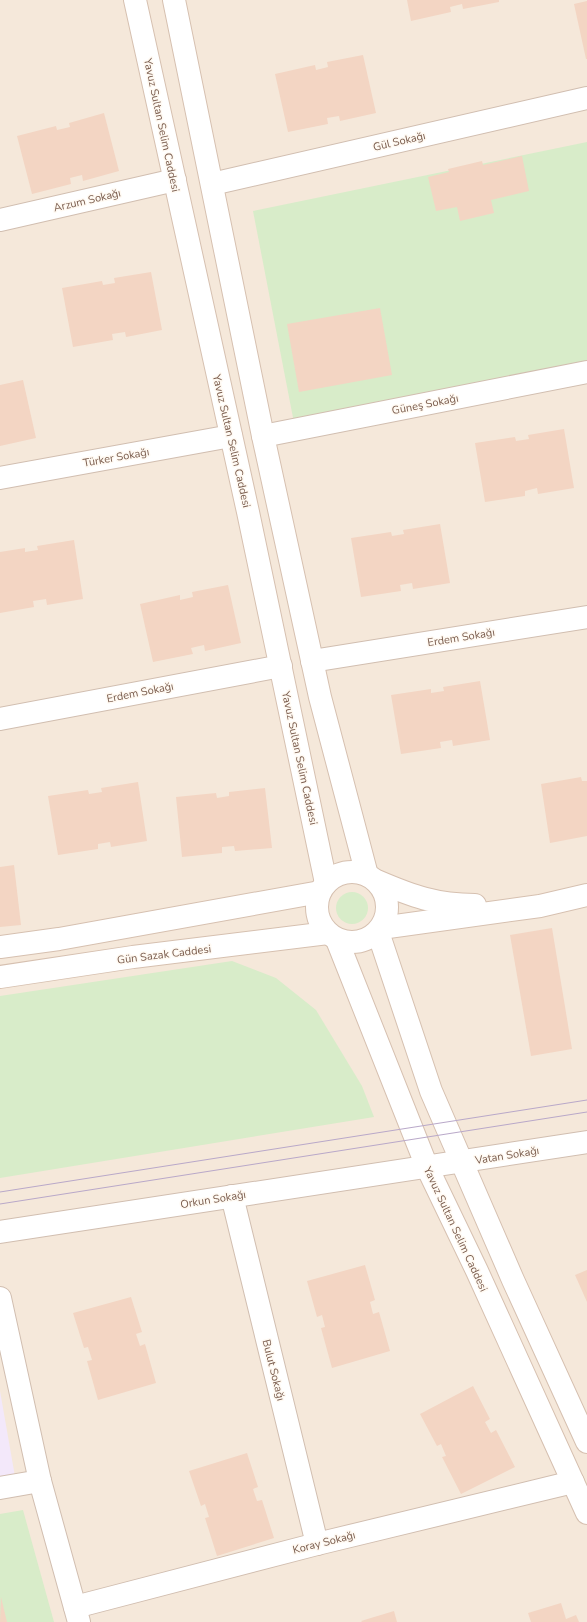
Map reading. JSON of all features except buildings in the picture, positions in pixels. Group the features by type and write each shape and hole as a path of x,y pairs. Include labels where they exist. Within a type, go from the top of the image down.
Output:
{"street":[{"name":"Yavuz Sultan Selim Caddesi","path":"135,0 281,666 323,888"},
{"path":"174,0 263,436 320,697 372,878 384,890 387,901 388,912 380,930 370,939 348,943 333,936 321,925 317,914 317,903 323,888 335,876 357,872 372,878 414,897 452,905 540,906"},
{"name":"Gül Sokağı","path":"212,184 587,98"},
{"name":"Arzum Sokağı","path":"0,220 175,180"},
{"name":"Güneş Sokağı","path":"263,436 587,372"},
{"name":"Türker Sokağı","path":"0,478 231,436"},
{"name":"Erdem Sokağı","path":"312,661 587,616"},
{"name":"Erdem Sokağı","path":"0,718 281,666"},
{"path":"0,947 59,939 323,888"},
{"path":"380,930 540,906 587,895"},
{"path":"380,930 431,1091 513,1280 587,1442"},
{"name":"Yavuz Sultan Selim Caddesi","path":"333,936 426,1167 477,1271 587,1513"},
{"name":"Gün Sazak Caddesi","path":"0,977 133,957 333,936"},
{"name":"Vatan Sokağı","path":"426,1167 587,1142"},
{"name":"Orkun Sokağı","path":"0,1232 426,1167"},
{"name":"Bulut Sokağı","path":"232,1196 317,1544"},
{"path":"0,1298 40,1481 77,1614"},
{"path":"0,1488 40,1481"},
{"name":"Koray Sokağı","path":"77,1614 317,1544 573,1482"}],"shaded area":[{"path":"0,0 587,0 587,1622 0,1622"},
{"path":"0,1391 17,1488 0,1491"}],"green space":[{"path":"587,142 587,374 295,428 253,211"},
{"path":"349,892 355,892 364,896 368,908 364,920 355,924 349,924 340,920 336,911 336,905 340,896"},
{"path":"232,961 276,978 316,1010 362,1086 374,1117 0,1178 0,996"},
{"path":"23,1510 54,1622 0,1622 0,1514"}],"tram line":[{"path":"0,1192 587,1100"},
{"path":"0,1204 587,1112"}]}
